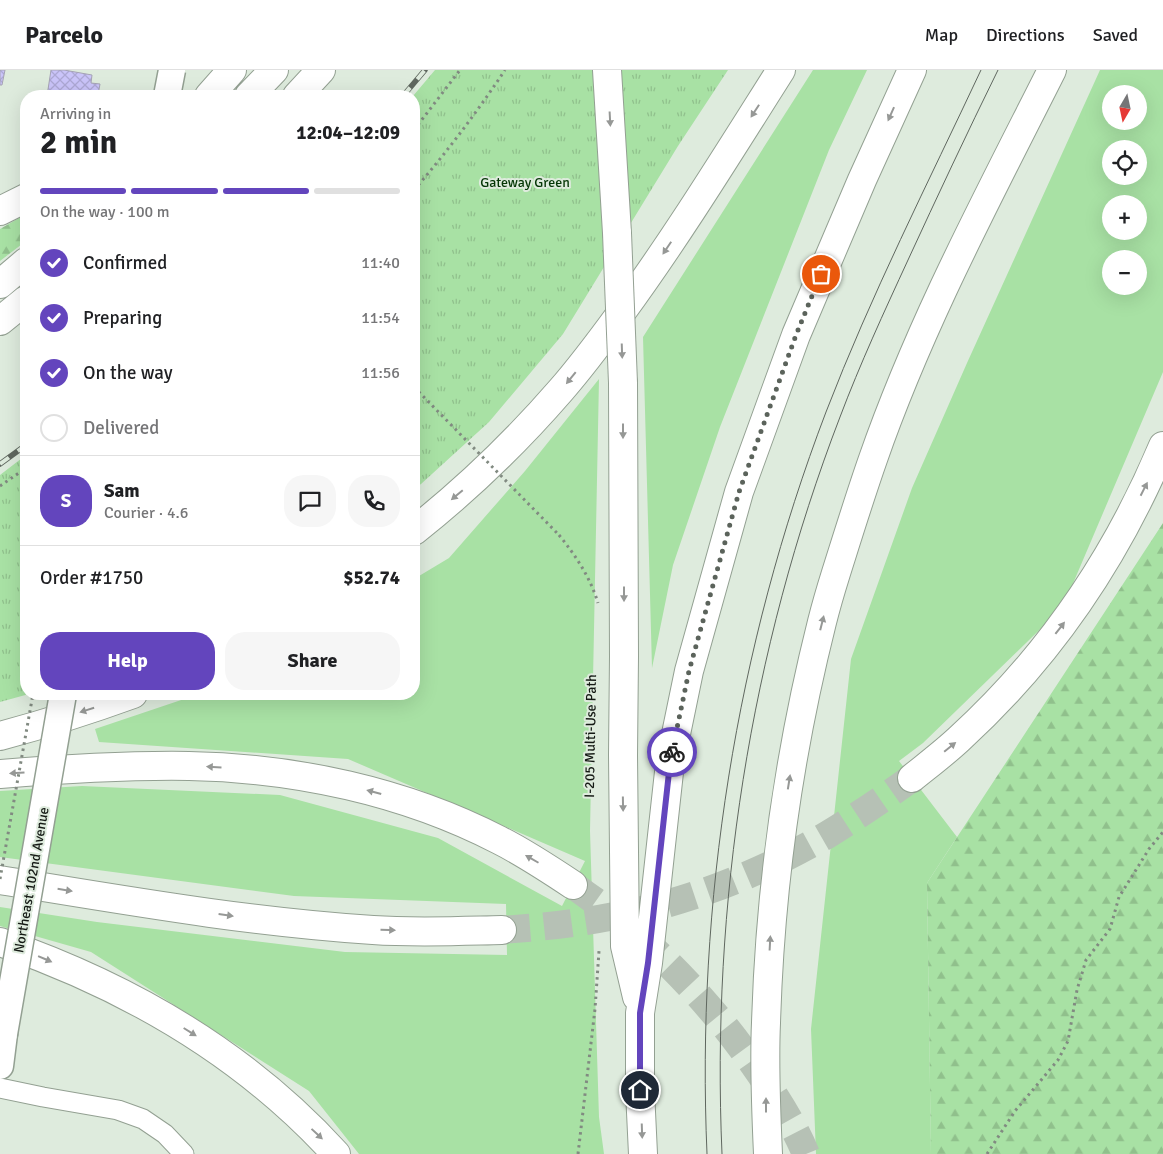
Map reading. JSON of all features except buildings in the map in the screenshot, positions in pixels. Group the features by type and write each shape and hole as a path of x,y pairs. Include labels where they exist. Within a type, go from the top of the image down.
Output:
{"highway":[{"path":"164,90 185,70"},
{"path":"214,90 232,70"},
{"path":"255,90 274,70"},
{"path":"303,90 321,70"},
{"path":"607,70 617,233 623,383 623,755 626,946 640,1013"},
{"path":"420,526 477,478 562,389 637,291 781,70"},
{"path":"643,1154 640,1090 640,1013 648,963 670,763 689,671 739,492 796,335 858,188 912,70"},
{"path":"768,1154 766,1024 772,917 780,840 791,772 822,620 848,533 874,457 909,367 937,303 1052,70"},
{"path":"0,211 20,201"},
{"path":"0,284 20,267"},
{"path":"0,321 20,305"},
{"path":"912,778 959,740 997,702 1034,662 1067,620 1122,532 1148,482 1163,446"},
{"path":"0,736 116,700"},
{"path":"0,774 84,768 189,766 236,768 333,782 421,806 461,822 500,840 573,885"},
{"path":"0,880 188,910 313,925 374,930 438,932 502,930"},
{"path":"0,942 72,970 121,993 164,1016 206,1042 284,1103 321,1137 336,1154"}],"main road":[{"path":"168,90 172,70"},
{"name":"Northeast 102nd Avenue","path":"0,1066 62,700"}],"street":[{"path":"0,1088 118,1110 144,1119 165,1134 184,1154"}],"path":[{"path":"420,122 460,70"},
{"path":"420,183 461,132 505,70"},
{"path":"420,393 573,553 585,570 594,590 600,611"},
{"path":"0,486 20,472"},
{"path":"0,880 32,700"},
{"path":"987,1154 1015,1111 1058,1060 1068,1041 1086,960 1110,929 1119,897 1149,849 1163,832"},
{"path":"578,1154 595,1009 599,948"}],"green space":[{"name":"Gateway Green","path":"435,70 728,70 678,146 563,334 489,422 420,485 420,90 418,90"},
{"path":"813,70 867,70 829,150 720,427 673,565 652,668 643,337"},
{"path":"1100,70 1163,70 1163,372 1063,607 923,743 899,761 957,837 927,883 931,1154 816,1154 811,1029 851,659 912,488"},
{"path":"20,217 20,246 0,261 0,229"},
{"path":"599,379 590,831 599,1117 604,1154 359,1154 309,1091 91,952 0,926 0,907 97,922 345,952 507,955 506,904 294,896 0,857 0,791 82,786 280,795 438,838 562,906 585,861 348,759 99,742 95,729 181,700 420,700 420,575 449,558 525,471"},
{"path":"20,460 20,696 0,702 0,475"},
{"path":"1163,523 1163,1154 931,1154 927,883"}],"tunnel":[{"path":"502,930 561,924 619,915 673,902 726,884 778,861 827,835 912,778"},
{"path":"573,885 613,914 644,940 713,1012 771,1091 790,1122 806,1154"}],"tram line":[{"path":"707,1154 705,1059 708,965 716,871 729,777 746,684 768,592 795,501 843,368 900,240 981,70"},
{"path":"722,1154 720,1060 723,966 731,873 743,780 760,687 782,596 809,506 856,377 919,236 998,70"}],"railway":[{"path":"408,90 425,70"},
{"path":"0,464 20,449"}],"way so far":[{"path":"672,752 689,671 739,492 796,335 821,274"}],"route":[{"path":"640,1090 640,1013 648,963 672,752"}]}
